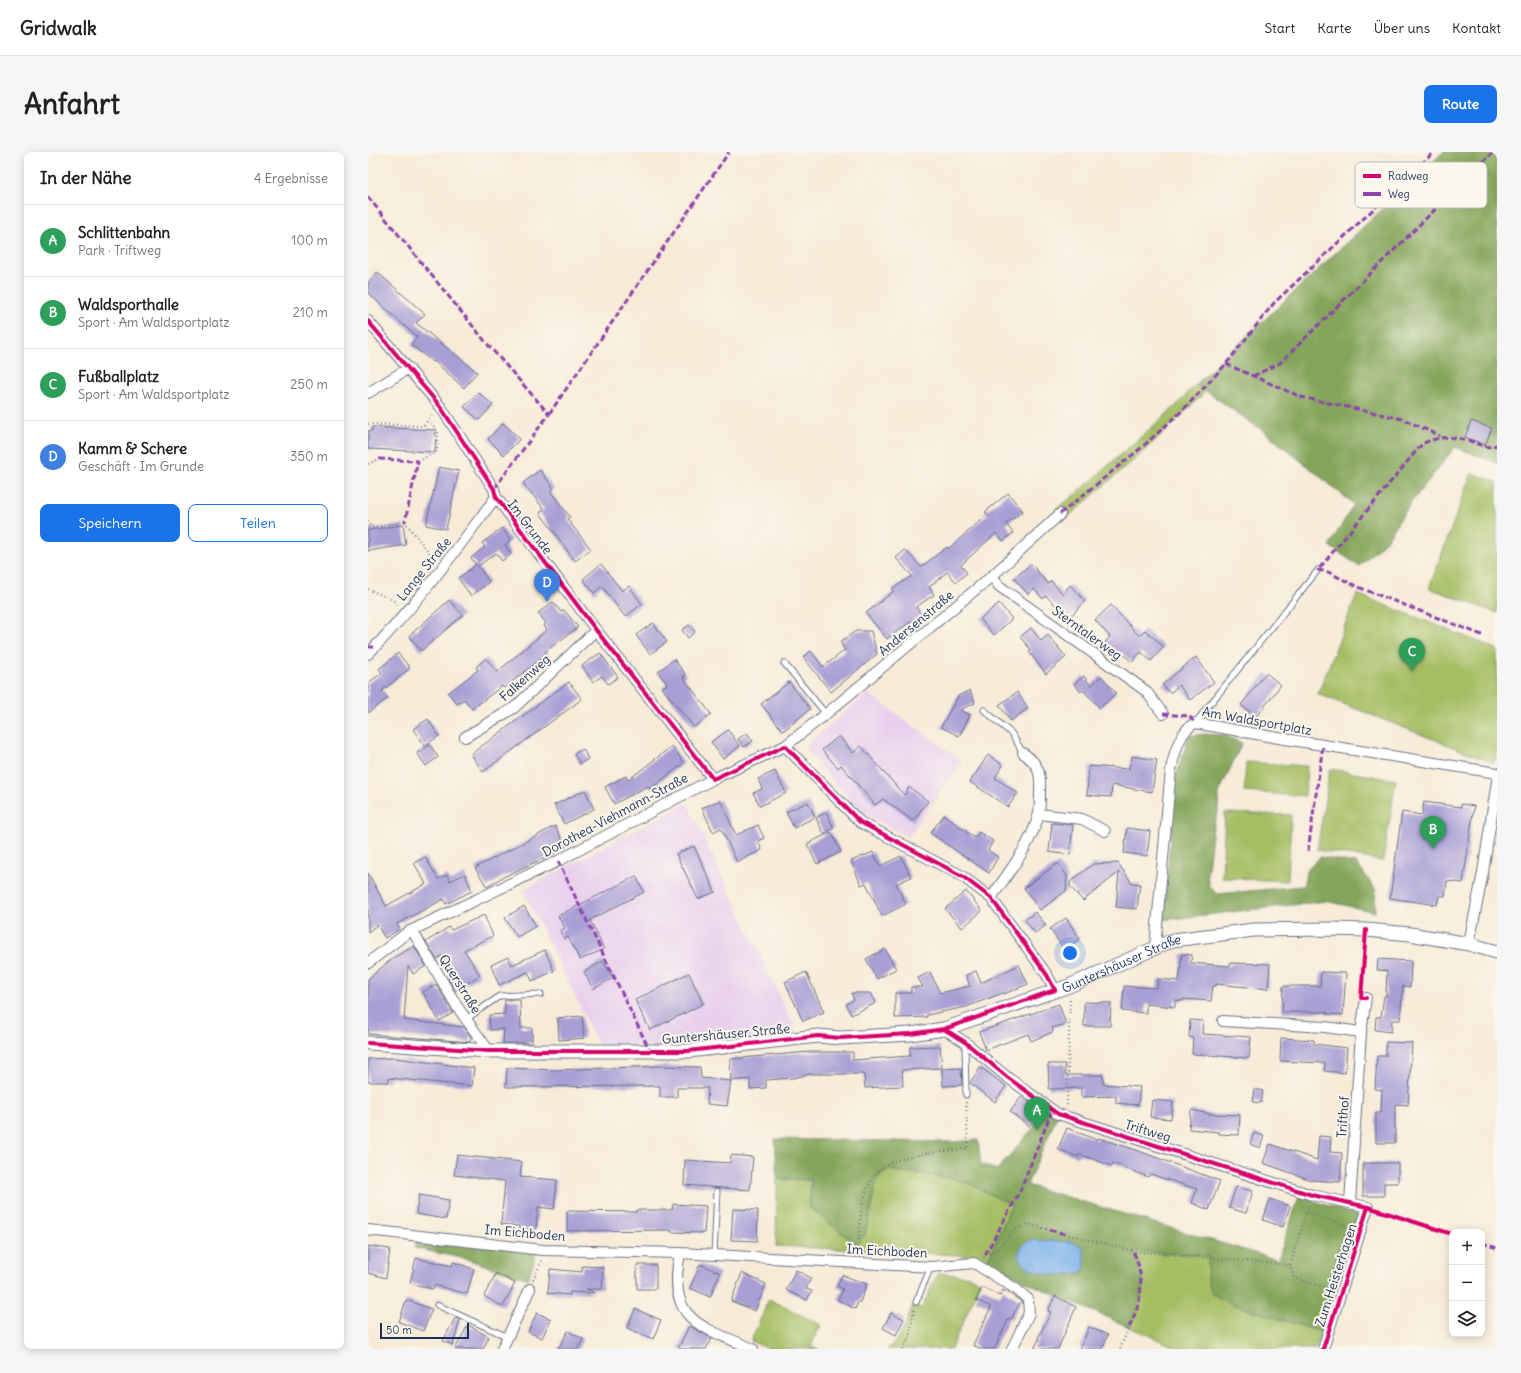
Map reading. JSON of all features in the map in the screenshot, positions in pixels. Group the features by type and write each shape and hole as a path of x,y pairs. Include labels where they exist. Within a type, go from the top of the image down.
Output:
{"street":[{"name":"Im Grunde","path":"368,321 440,406 494,489 496,497 596,630 712,779"},
{"path":"368,392 409,368"},
{"name":"Lange Straße","path":"368,654 406,612 496,497"},
{"name":"Andersenstraße","path":"785,746 826,714 992,576 1060,514"},
{"name":"Sterntalerweg","path":"992,576 999,586 1146,691 1163,714"},
{"name":"Falkenweg","path":"465,737 514,708 596,630"},
{"name":"Am Waldsportplatz","path":"1156,947 1171,769 1176,749 1182,735 1196,723 1497,773"},
{"path":"785,746 860,822 962,876 991,898 1047,975 1055,990"},
{"name":"Dorothea-Viehmann-Straße","path":"368,963 412,930 558,861 712,779 785,746"},
{"path":"991,898 1023,852 1039,814 1039,770 1034,760 1024,753"},
{"path":"1469,944 1483,872 1497,781"},
{"path":"1039,814 1082,819 1105,831"},
{"name":"Querstraße","path":"412,930 466,1019 489,1051"},
{"name":"Guntershäuser Straße","path":"368,1043 489,1051 688,1050 818,1036 840,1038 910,1034 944,1029 1069,986 1173,940 1254,930 1366,930 1410,934 1469,944 1497,952"},
{"name":"Trifthof","path":"1350,1203 1362,1032 1366,998"},
{"path":"1223,1021 1362,1032"},
{"name":"Triftweg","path":"944,1029 965,1042 1046,1106 1066,1116 1312,1194 1368,1208"},
{"name":"Zum Heisterhagen","path":"1323,1349 1368,1208"},
{"name":"Im Eichboden","path":"368,1230 543,1250 680,1253 931,1267 974,1263 1028,1299 1029,1313 1012,1349"},
{"path":"680,1253 677,1286 681,1307 692,1320 753,1349"},
{"path":"502,1349 530,1289"}],"lane":[{"path":"1196,723 1318,570"},
{"path":"784,663 826,714"},
{"path":"984,710 1012,734 1024,753"},
{"path":"466,1019 500,996 541,994"},
{"path":"965,1042 966,1095"},
{"path":"714,1255 717,1192"},
{"path":"916,1302 931,1267"},
{"path":"437,1305 508,1337"}],"path":[{"path":"368,424 423,426 440,406"},
{"path":"418,461 437,452 438,431 428,421"},
{"path":"368,464 379,459"},
{"path":"368,521 369,527 405,522 441,569"},
{"path":"368,589 393,600 406,612"},
{"path":"1366,930 1361,998 1366,998"},
{"path":"1066,1116 1069,1059 1069,986"},
{"path":"857,1263 860,1222 873,1176 884,1166 900,1159 968,1148 966,1095"},
{"path":"1307,1212 1347,1226 1328,1288 1294,1278 1290,1265 1312,1194"},
{"path":"981,1267 985,1255 996,1250 1016,1229 1028,1224 1050,1230"},
{"path":"1065,1234 1133,1251 1290,1265"},
{"path":"530,1289 542,1260"},
{"path":"903,1349 909,1338 916,1302"},
{"path":"1120,1349 1129,1327"}],"shaded area":[{"path":"868,693 962,761 908,837 860,811 804,747"},
{"path":"687,803 798,1034 686,1046 599,1046 523,890"}],"green space":[{"path":"1443,152 1497,152 1497,463 1455,447 1410,504 1386,541 1359,566 1329,546 1354,504 1266,433 1196,384 1383,208 1487,208 1487,162 1432,162"},
{"path":"1196,384 1206,391 1143,452 1063,521 1055,510 1077,493 1176,406"},
{"path":"1472,473 1497,482 1497,613 1429,588"},
{"path":"1357,594 1497,649 1497,754 1494,763 1318,694"},
{"path":"1203,734 1224,735 1242,743 1219,793 1218,812 1213,827 1207,876 1209,886 1217,894 1303,886 1307,870 1320,857 1356,863 1376,890 1375,912 1326,901 1163,920 1176,776 1189,736"},
{"path":"1246,762 1307,766 1305,796 1244,792"},
{"path":"1330,769 1396,780 1383,861 1317,850"},
{"path":"1225,813 1291,815 1288,881 1222,878"},
{"path":"1046,1106 1058,1114 1027,1185 1278,1260 1299,1196 1360,1216 1321,1332 1232,1304 1212,1294 1207,1278 1209,1256 1134,1251 1139,1263 1142,1286 1138,1307 1129,1327 1028,1283 987,1262 1012,1205 968,1183 946,1177 887,1170 877,1178 865,1235 856,1244 809,1207 812,1180 777,1178 775,1139 951,1142 978,1140 981,1164 997,1170 1033,1128"},
{"path":"887,1170 946,1177 968,1183 1012,1205 987,1262 958,1255 776,1246 777,1179 811,1180 809,1207 856,1244 865,1235 877,1178"},
{"path":"1104,1211 1279,1263 1316,1330 1321,1332 1315,1349 1180,1349 1129,1327 1132,1322"},
{"path":"417,1237 537,1252 528,1279 466,1259 414,1248"},
{"path":"938,1273 968,1276 981,1282 951,1349 887,1349 900,1336 912,1307 922,1308"},
{"path":"769,1299 821,1325 811,1346 819,1349 768,1349 751,1341"}],"water":[{"path":"1030,1240 1072,1242 1083,1247 1085,1259 1083,1272 1053,1275 1030,1268 1024,1264 1019,1255 1023,1245"}],"building":[{"path":"377,272 425,314 416,323 477,372 464,388 434,361 433,362 411,345 417,337 368,293 368,283"},
{"path":"478,392 493,405 479,420 464,407"},
{"path":"1471,421 1492,428 1485,445 1465,437"},
{"path":"503,423 520,439 504,455 488,439"},
{"path":"372,427 436,430 435,452 368,449 368,431 372,431"},
{"path":"439,467 459,471 446,529 426,525"},
{"path":"540,470 554,489 550,491 570,517 567,519 591,549 575,561 540,513 544,509 523,483"},
{"path":"1008,493 1023,511 1006,524 1013,533 1003,541 996,533 961,565 967,573 956,582 947,572 929,587 934,595 916,607 921,614 887,639 866,613 894,591 892,589 912,576 896,558 905,550 921,567 947,547 948,549 988,514 985,512"},
{"path":"403,525 406,545 368,551 368,530"},
{"path":"502,528 511,540 505,545 511,554 502,561 496,553 478,566 489,582 471,596 458,578 476,565 471,558 485,547 482,543"},
{"path":"601,564 622,591 629,586 642,604 625,617 602,586 594,593 583,579"},
{"path":"1031,564 1048,584 1051,581 1063,594 1070,585 1085,601 1069,618 1046,596 1043,599 1034,589 1028,594 1014,578"},
{"path":"449,600 463,615 421,651 409,636"},
{"path":"553,602 561,612 564,610 578,627 545,652 547,654 504,688 502,686 472,709 464,699 457,704 448,693 478,670 476,667 486,658 497,672 547,630 544,625 546,623 538,613"},
{"path":"999,603 1012,619 994,635 980,619"},
{"path":"1111,605 1139,636 1145,630 1164,647 1151,661 1141,652 1132,662 1121,652 1117,656 1105,642 1110,637 1095,620"},
{"path":"653,623 667,642 650,654 636,635"},
{"path":"689,625 695,632 688,638 682,630"},
{"path":"1031,628 1041,641 1048,635 1066,657 1046,674 1029,652 1031,650 1020,637"},
{"path":"856,631 871,631 877,654 831,692 803,657 811,651 823,667 845,650 840,642"},
{"path":"398,653 410,668 382,691 388,698 368,713 368,683 382,673 379,669"},
{"path":"600,653 618,677 608,684 602,676 593,682 582,666"},
{"path":"1196,657 1214,682 1190,700 1179,685 1170,693 1162,685"},
{"path":"674,659 686,675 683,677 711,714 694,727 662,688 667,684 658,672"},
{"path":"1266,673 1281,685 1256,717 1241,705"},
{"path":"1084,676 1091,686 1101,676 1116,693 1100,708 1083,690 1081,692 1074,684"},
{"path":"569,682 582,699 483,772 471,754"},
{"path":"789,682 810,709 783,731 761,704"},
{"path":"970,690 975,703 960,710 970,715 959,736 941,727 958,696"},
{"path":"1017,692 1028,708 1011,721 999,705"},
{"path":"428,719 439,736 424,746 413,729"},
{"path":"728,730 740,746 723,759 711,742"},
{"path":"747,733 753,741 744,747 738,739"},
{"path":"839,736 853,753 861,746 904,795 909,787 928,801 913,821 883,799 875,805 841,765 838,768 822,750"},
{"path":"430,745 438,757 426,766 417,753"},
{"path":"672,746 684,763 650,789 648,786 614,804 605,787 626,776 628,780"},
{"path":"583,749 588,759 580,764 574,754"},
{"path":"988,755 1003,765 995,778 1018,793 1008,807 970,782"},
{"path":"1132,756 1157,760 1152,792 1112,785 1111,797 1087,795 1089,766 1129,769"},
{"path":"775,771 786,793 760,806 753,793 762,789 758,779"},
{"path":"585,790 594,809 564,824 554,805"},
{"path":"720,800 736,835 758,825 764,838 758,841 762,850 737,862 721,828 713,832 702,808"},
{"path":"808,802 815,817 794,828 786,812"},
{"path":"1424,802 1461,807 1461,804 1474,806 1463,883 1447,881 1445,896 1439,896 1437,905 1390,898 1402,812 1422,815"},
{"path":"826,812 834,828 824,834 816,818"},
{"path":"944,815 975,838 979,832 993,841 988,850 998,857 989,873 930,833"},
{"path":"1052,823 1073,825 1070,855 1049,852"},
{"path":"555,826 566,847 543,860 542,859 501,878 487,887 475,868"},
{"path":"1127,828 1150,831 1147,856 1124,853"},
{"path":"831,832 841,852 817,864 807,844"},
{"path":"694,846 715,892 698,899 676,854"},
{"path":"873,852 880,866 901,856 911,877 896,884 906,904 882,916 866,883 861,885 851,861"},
{"path":"425,857 438,879 447,875 450,881 465,874 472,891 446,904 444,899 397,924 400,929 385,938 377,925 368,932 368,873 386,906 426,884 414,863"},
{"path":"1058,863 1067,876 1066,891 1040,910 1024,888"},
{"path":"1118,863 1132,883 1140,884 1137,909 1116,907 1119,872 1083,901 1070,886 1070,882 1093,864"},
{"path":"636,876 644,892 590,920 604,949 580,960 568,937 564,939 560,931 565,928 558,916"},
{"path":"966,891 982,911 962,928 945,909"},
{"path":"524,906 536,926 517,937 505,918"},
{"path":"1035,912 1046,925 1035,933 1025,920"},
{"path":"484,915 493,936 464,950 480,975 455,991 448,978 453,975 441,956 437,959 426,942 449,927 451,930"},
{"path":"1066,918 1080,939 1064,950 1050,929"},
{"path":"414,946 426,966 413,974 408,966 404,1020 464,1027 471,1037 470,1042 368,1034 368,979 393,958"},
{"path":"885,949 896,969 877,979 866,959"},
{"path":"545,950 554,971 532,981 528,972 499,985 491,965 508,957 512,965"},
{"path":"1182,954 1192,955 1191,963 1230,966 1230,963 1270,964 1268,989 1216,984 1216,986 1213,986 1211,1001 1183,999 1183,1001 1175,1000 1175,1007 1146,1004 1146,1013 1122,1011 1124,986 1157,988 1158,979 1179,981"},
{"path":"1378,959 1411,961 1410,987 1403,986 1400,1020 1392,1020 1391,1032 1375,1030 1376,1017 1381,1017 1384,996 1386,996 1387,971 1377,970"},
{"path":"603,961 613,978 593,989 584,972"},
{"path":"1019,965 1028,984 966,1007 927,1015 927,1017 895,1018 895,993 911,993 911,987 923,987 918,978 930,972 940,993 970,986 966,975 976,971 981,983"},
{"path":"806,972 824,1012 803,1021 785,982"},
{"path":"1321,972 1346,973 1343,1015 1326,1014 1327,1012 1282,1012 1283,986 1320,986"},
{"path":"689,973 703,1004 650,1030 635,1000"},
{"path":"436,984 453,1013 439,1021 423,992"},
{"path":"851,993 871,993 876,1003 851,1015 846,1004 854,1000"},
{"path":"505,1000 520,1000 521,1028 532,1028 532,1043 503,1043 504,1029 490,1030 489,1015 505,1014"},
{"path":"1084,1002 1111,1003 1110,1026 1084,1026"},
{"path":"1059,1004 1066,1024 1052,1028 1053,1032 1031,1041 1028,1034 986,1050 979,1032"},
{"path":"582,1016 584,1038 559,1040 558,1018"},
{"path":"1190,1020 1203,1021 1202,1034 1251,1037 1249,1058 1192,1054 1193,1038 1189,1037"},
{"path":"1281,1038 1314,1040 1314,1044 1347,1048 1345,1073 1324,1071 1325,1063 1280,1061"},
{"path":"1386,1042 1412,1043 1408,1105 1395,1104 1395,1143 1376,1143 1376,1113 1381,1113 1382,1090 1375,1089 1377,1056 1386,1056"},
{"path":"940,1046 942,1068 902,1070 903,1086 865,1088 864,1074 810,1074 793,1078 766,1080 766,1088 750,1089 750,1079 731,1081 730,1059 809,1052 853,1052 853,1060 910,1056 910,1047"},
{"path":"394,1058 474,1068 472,1086 389,1078 389,1082 368,1082 368,1059"},
{"path":"1048,1064 1065,1064 1065,1075 1103,1075 1103,1084 1140,1087 1138,1105 1116,1103 1116,1096 1081,1097 1081,1088 1049,1089"},
{"path":"661,1066 700,1067 701,1078 731,1081 727,1106 707,1104 708,1088 677,1088 677,1097 660,1097 660,1086 506,1087 507,1068 556,1070"},
{"path":"980,1067 1006,1086 995,1102 970,1083"},
{"path":"961,1068 962,1085 943,1086 942,1069"},
{"path":"1255,1089 1263,1091 1261,1103 1253,1102"},
{"path":"1022,1096 1041,1112 1029,1126 1010,1112"},
{"path":"1152,1100 1173,1102 1171,1119 1150,1117"},
{"path":"1191,1110 1210,1114 1240,1115 1239,1135 1219,1134 1219,1132 1189,1129"},
{"path":"1067,1128 1097,1140 1098,1138 1136,1150 1220,1181 1209,1210 1192,1203 1197,1189 1150,1174 1148,1177 1113,1163 1112,1166 1079,1154 1078,1157 1058,1149"},
{"path":"1254,1133 1264,1136 1260,1148 1250,1144"},
{"path":"1319,1136 1331,1137 1330,1152 1342,1153 1340,1182 1311,1180 1263,1163 1270,1144 1317,1160"},
{"path":"457,1155 522,1162 520,1177 557,1180 554,1209 538,1207 536,1230 519,1229 519,1226 501,1224 505,1181 454,1175"},
{"path":"731,1155 753,1157 750,1190 684,1185 685,1160 730,1163"},
{"path":"1363,1163 1398,1163 1398,1183 1384,1183 1384,1196 1363,1196"},
{"path":"1236,1187 1253,1191 1246,1213 1229,1208"},
{"path":"419,1195 449,1200 446,1219 416,1214"},
{"path":"1270,1199 1290,1206 1283,1227 1263,1220"},
{"path":"673,1204 706,1206 704,1233 671,1232 671,1230 567,1231 567,1211 636,1212 636,1210 672,1210"},
{"path":"733,1209 758,1210 757,1241 731,1240"},
{"path":"368,1246 390,1249 386,1278 368,1273"},
{"path":"416,1258 452,1266 453,1262 474,1269 467,1294 434,1285 433,1289 410,1283"},
{"path":"700,1264 720,1273 710,1297 690,1288"},
{"path":"637,1265 656,1265 656,1289 637,1289"},
{"path":"582,1266 603,1267 602,1289 586,1289 595,1293 570,1292 570,1295 548,1293 550,1269 582,1272"},
{"path":"796,1270 811,1278 806,1289 812,1291 807,1300 786,1290"},
{"path":"496,1273 515,1283 503,1307 484,1296"},
{"path":"742,1273 766,1284 755,1311 731,1301"},
{"path":"842,1275 867,1284 860,1302 858,1302 855,1309 838,1300 843,1289 837,1286"},
{"path":"982,1287 1000,1296 1003,1290 1021,1301 1011,1319 1009,1318 994,1349 981,1349 973,1345 991,1307 976,1300"},
{"path":"1055,1296 1076,1307 1058,1349 1034,1349 1051,1312 1048,1311"},
{"path":"406,1300 432,1309 423,1331 399,1322"},
{"path":"635,1309 661,1320 653,1339 627,1328"},
{"path":"537,1313 551,1319 542,1338 528,1332"},
{"path":"891,1313 904,1319 896,1335 883,1328"},
{"path":"455,1318 460,1320 453,1345 443,1341"},
{"path":"468,1325 489,1337 483,1349 455,1349"},
{"path":"689,1326 712,1338 706,1349 678,1349"},
{"path":"1089,1327 1108,1335 1102,1349 1080,1349"},
{"path":"568,1331 583,1339 578,1349 558,1349"}],"marked path":[{"path":"549,414 729,152"},
{"path":"1423,162 1434,152"},
{"path":"1483,162 1493,152"},
{"path":"368,197 489,346 549,414 494,489"},
{"path":"1060,514 1141,448 1182,411 1226,364 1274,303 1375,208"},
{"path":"1253,376 1280,363 1436,208"},
{"path":"1226,364 1301,397 1403,419 1440,436"},
{"path":"1482,635 1358,587 1328,572 1318,570 1422,444 1434,439 1452,438 1464,439 1486,447 1497,445"},
{"path":"379,459 418,461 405,522"},
{"path":"368,647 374,647"},
{"path":"1163,714 1189,716 1195,723"},
{"path":"1308,851 1323,745"},
{"path":"558,861 650,1051"},
{"path":"985,1255 1020,1191 1052,1111"},
{"path":"1050,1230 1065,1234"},
{"path":"1485,1244 1497,1248"},
{"path":"1129,1327 1137,1308 1141,1289 1139,1270 1133,1251"}],"cycle path":[{"path":"368,321 440,406 494,489 496,497 596,630 713,779 785,746 860,822 962,876 991,898 1047,975 1055,990 944,1029 910,1034 840,1038 818,1036 688,1051 489,1051 368,1043"},
{"path":"1366,930 1361,998 1366,998"},
{"path":"944,1029 965,1042 1007,1077 1058,1114 1312,1195 1368,1207 1449,1233"},
{"path":"1323,1349 1368,1207"}],"place":[{"name":"Kamm & Schere","path":"547,602"},
{"name":"Fußballplatz","path":"1412,671"},
{"name":"Waldsporthalle","path":"1433,849"},
{"name":"Schlittenbahn","path":"1037,1130"}]}
